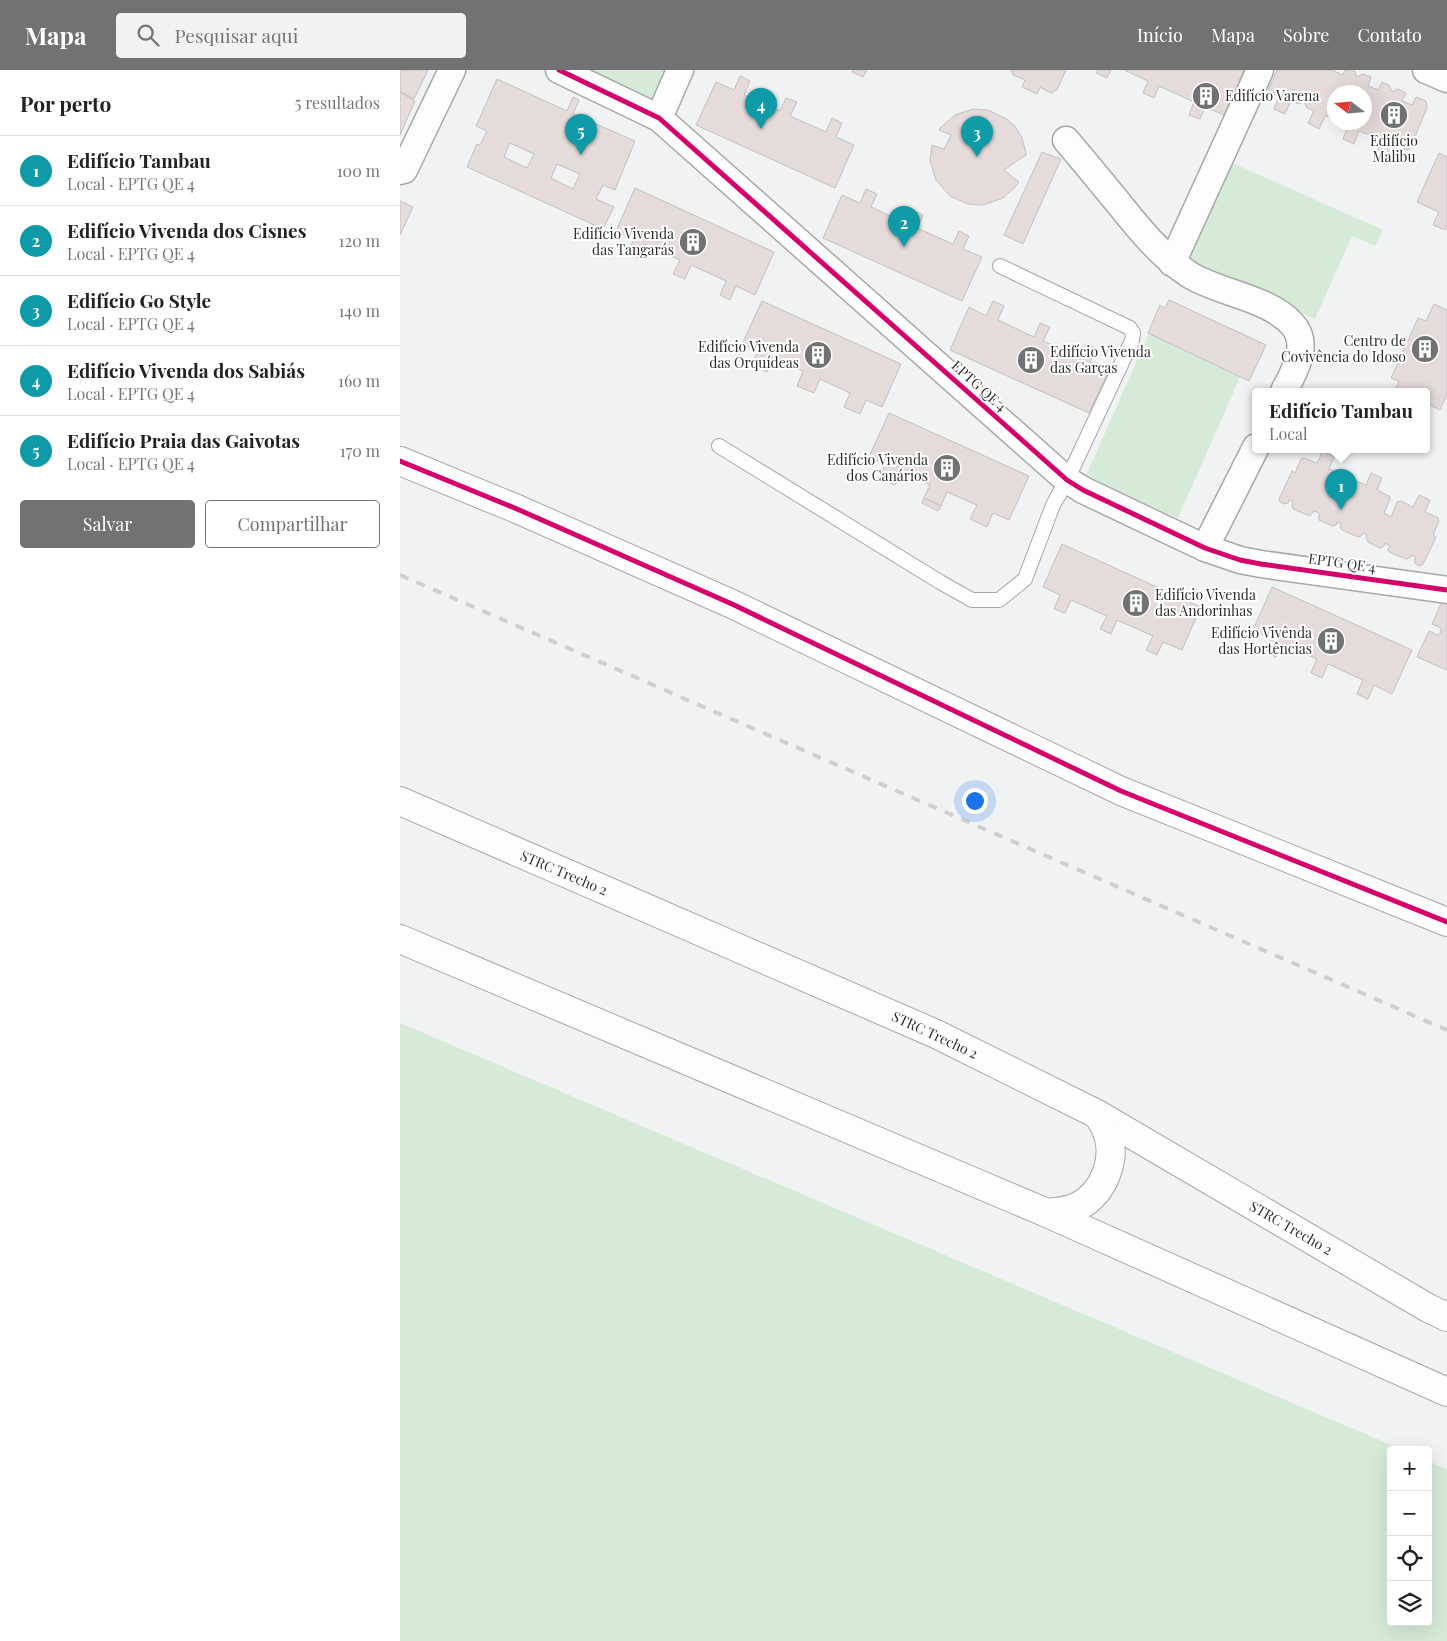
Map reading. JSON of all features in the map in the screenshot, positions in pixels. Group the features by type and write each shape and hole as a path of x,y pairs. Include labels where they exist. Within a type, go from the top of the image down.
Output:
{"main road":[{"path":"400,461 517,509 732,604 1121,791 1447,922"},
{"name":"STRC Trecho 2","path":"400,801 936,1034 1097,1114 1428,1308 1447,1317"},
{"path":"400,939 1047,1213 1447,1392"},
{"path":"1047,1213 1062,1212 1077,1207 1089,1198 1104,1180 1110,1158 1110,1142 1106,1128 1097,1114"}],"street":[{"path":"400,171 404,170 452,70"},
{"name":"EPTG QE 4","path":"559,70 659,118 1067,480 1084,490 1205,548 1240,560 1447,590"},
{"path":"659,118 680,70"},
{"path":"1172,263 1260,70"},
{"path":"1426,70 1447,79"},
{"path":"1066,140 1148,240 1172,263 1192,276 1273,309 1294,325 1300,339 1301,350 1298,365 1286,388"},
{"path":"1205,548 1253,453"}],"lane":[{"path":"719,446 972,600 999,600 1025,579 1053,506 1132,341 1133,333 1130,328 1000,266"}],"green space":[{"path":"578,70 671,70 654,106"},
{"path":"1226,160 1383,230 1375,246 1352,236 1315,319 1182,260"},
{"path":"1159,310 1252,350 1178,518 1086,476"},
{"path":"400,1023 1394,1446 1387,1446 1387,1626 1432,1626 1432,1463 1447,1469 1447,1641 400,1641"}],"building":[{"path":"400,70 428,70 414,99 400,92"},
{"path":"853,70 867,70 863,77 852,72"},
{"path":"1011,70 1066,70 1057,90 1051,93 1040,87 1037,94 1022,87 1025,80 1013,75"},
{"path":"1098,70 1111,70 1107,78 1096,73"},
{"name":"Edifício Varena","path":"1124,70 1244,70 1224,115 1205,107 1200,119 1189,115 1194,102 1159,86 1154,98 1143,93 1148,81"},
{"name":"Edifício Malibu","path":"1277,70 1332,70 1343,75 1345,70 1354,70 1357,77 1363,74 1371,77 1368,85 1327,85 1327,116 1325,116 1319,129 1308,123 1314,111 1307,108 1304,102 1298,104 1291,101 1285,114 1274,109 1279,96 1268,90"},
{"path":"740,76 750,81 744,95 780,111 786,98 797,102 790,116 826,132 832,118 842,123 836,137 854,145 835,188 696,125 716,82 734,90"},
{"path":"497,79 567,111 573,97 579,100 573,114 635,141 615,190 603,185 596,199 614,207 603,229 467,167 477,144 480,145 487,131 476,126","holes":["510,143 534,154 527,168 504,157","557,164 580,174 573,189 551,178"]},
{"name":"Edifício Malibu","path":"1382,82 1389,85 1392,92 1398,89 1406,93 1402,101 1412,105 1416,97 1426,101 1427,108 1410,149 1404,150 1394,147 1388,159 1376,154 1382,141 1375,138 1373,132 1367,134 1359,131 1354,144 1343,139 1346,130 1372,130 1372,88 1378,90"},
{"path":"400,92 415,101 400,135"},
{"path":"973,109 988,110 1007,119 1015,126 1022,138 1026,153 1026,155 1004,170 1019,182 1015,187 1003,198 983,205 968,204 950,196 936,180 930,160 932,145 944,149 951,135 939,130 940,128 955,115"},
{"path":"1042,152 1061,159 1023,244 1004,235"},
{"path":"1439,153 1447,157 1447,224 1445,230 1433,225 1439,212 1417,202"},
{"name":"Edifício Vivenda das Tangarás","path":"635,188 774,252 755,295 736,286 730,300 720,295 726,281 691,265 685,279 673,274 680,260 644,244 638,258 627,253 634,239 616,231"},
{"path":"866,189 877,194 871,207 907,224 913,210 923,215 917,228 953,244 959,231 969,236 963,249 982,257 962,301 823,238 842,195 860,203"},
{"path":"400,201 413,207 400,235"},
{"path":"1169,300 1266,345 1249,381 1148,333 1160,305 1165,308"},
{"name":"Edifício Vivenda das Orquídeas","path":"762,301 901,364 882,407 866,400 860,414 844,407 850,393 820,379 814,393 797,386 803,371 773,358 767,372 751,365 758,351 742,344"},
{"name":"Edifício Vivenda das Garças","path":"993,301 1004,306 998,320 1034,337 1040,323 1050,327 1043,341 1080,357 1086,344 1096,348 1090,362 1109,371 1089,413 950,350 969,307 986,316"},
{"name":"Centro de Covivência do Idoso","path":"1434,304 1447,310 1447,394 1440,410 1430,405 1430,388 1396,388 1399,381 1391,378 1418,318 1426,321"},
{"name":"Edifício Vivenda dos Canários","path":"889,413 1029,476 1009,520 993,513 987,527 970,519 977,505 947,492 941,506 924,498 930,485 901,471 895,485 879,478 885,464 869,457"},
{"path":"1322,453 1334,457 1329,469 1341,474 1343,478 1336,491 1343,495 1349,481 1353,480 1366,485 1371,473 1382,478 1377,490 1389,496 1390,499 1384,513 1391,517 1397,502 1401,501 1413,507 1419,495 1430,500 1425,512 1438,518 1439,521 1433,535 1436,537 1423,564 1419,566 1416,564 1414,561 1416,557 1411,555 1410,558 1406,559 1389,552 1390,546 1385,543 1380,548 1368,542 1367,535 1363,533 1358,537 1342,530 1340,527 1342,524 1337,522 1336,525 1332,526 1319,520 1319,513 1314,511 1310,516 1293,509 1293,501 1289,500 1288,503 1284,504 1280,502 1279,499 1292,471 1295,473 1301,459 1304,458 1317,463"},
{"path":"924,498 941,506 938,511 922,503"},
{"name":"Edifício Vivenda das Andorinhas","path":"1062,544 1201,607 1182,650 1163,642 1157,655 1146,650 1153,636 1117,620 1111,634 1100,629 1107,616 1071,600 1065,613 1054,609 1060,595 1043,587"},
{"name":"Edifício Vivênda das Hortências","path":"1272,587 1412,650 1392,694 1374,685 1368,699 1357,694 1363,680 1328,664 1322,678 1311,673 1317,659 1282,644 1276,657 1265,652 1271,639 1253,630"},
{"path":"1443,599 1447,600 1447,670 1417,657 1429,631 1438,635 1441,633 1441,628 1432,624"}],"railway":[{"path":"400,575 1447,1030"}],"cycle path":[{"path":"559,70 659,118 1067,480 1083,490 1205,548 1240,560 1447,590"},
{"path":"400,461 517,509 732,604 1121,791 1447,922"}],"place":[{"name":"Edifício Varena","path":"1206,96"},
{"name":"Edifício Malibu","path":"1394,115"},
{"name":"Edifício Vivenda dos Sabiás","path":"761,129"},
{"name":"Edifício Praia das Gaivotas","path":"581,155"},
{"name":"Edifício Go Style","path":"977,157"},
{"name":"Edifício Vivenda das Tangarás","path":"693,242"},
{"name":"Edifício Vivenda dos Cisnes","path":"904,247"},
{"name":"Centro de Covivência do Idoso","path":"1425,349"},
{"name":"Edifício Vivenda das Orquídeas","path":"818,355"},
{"name":"Edifício Vivenda das Garças","path":"1031,360"},
{"name":"Edifício Vivenda dos Canários","path":"947,468"},
{"name":"Edifício Tambau","path":"1341,510"},
{"name":"Edifício Vivenda das Andorinhas","path":"1136,603"},
{"name":"Edifício Vivênda das Hortências","path":"1331,641"}]}
